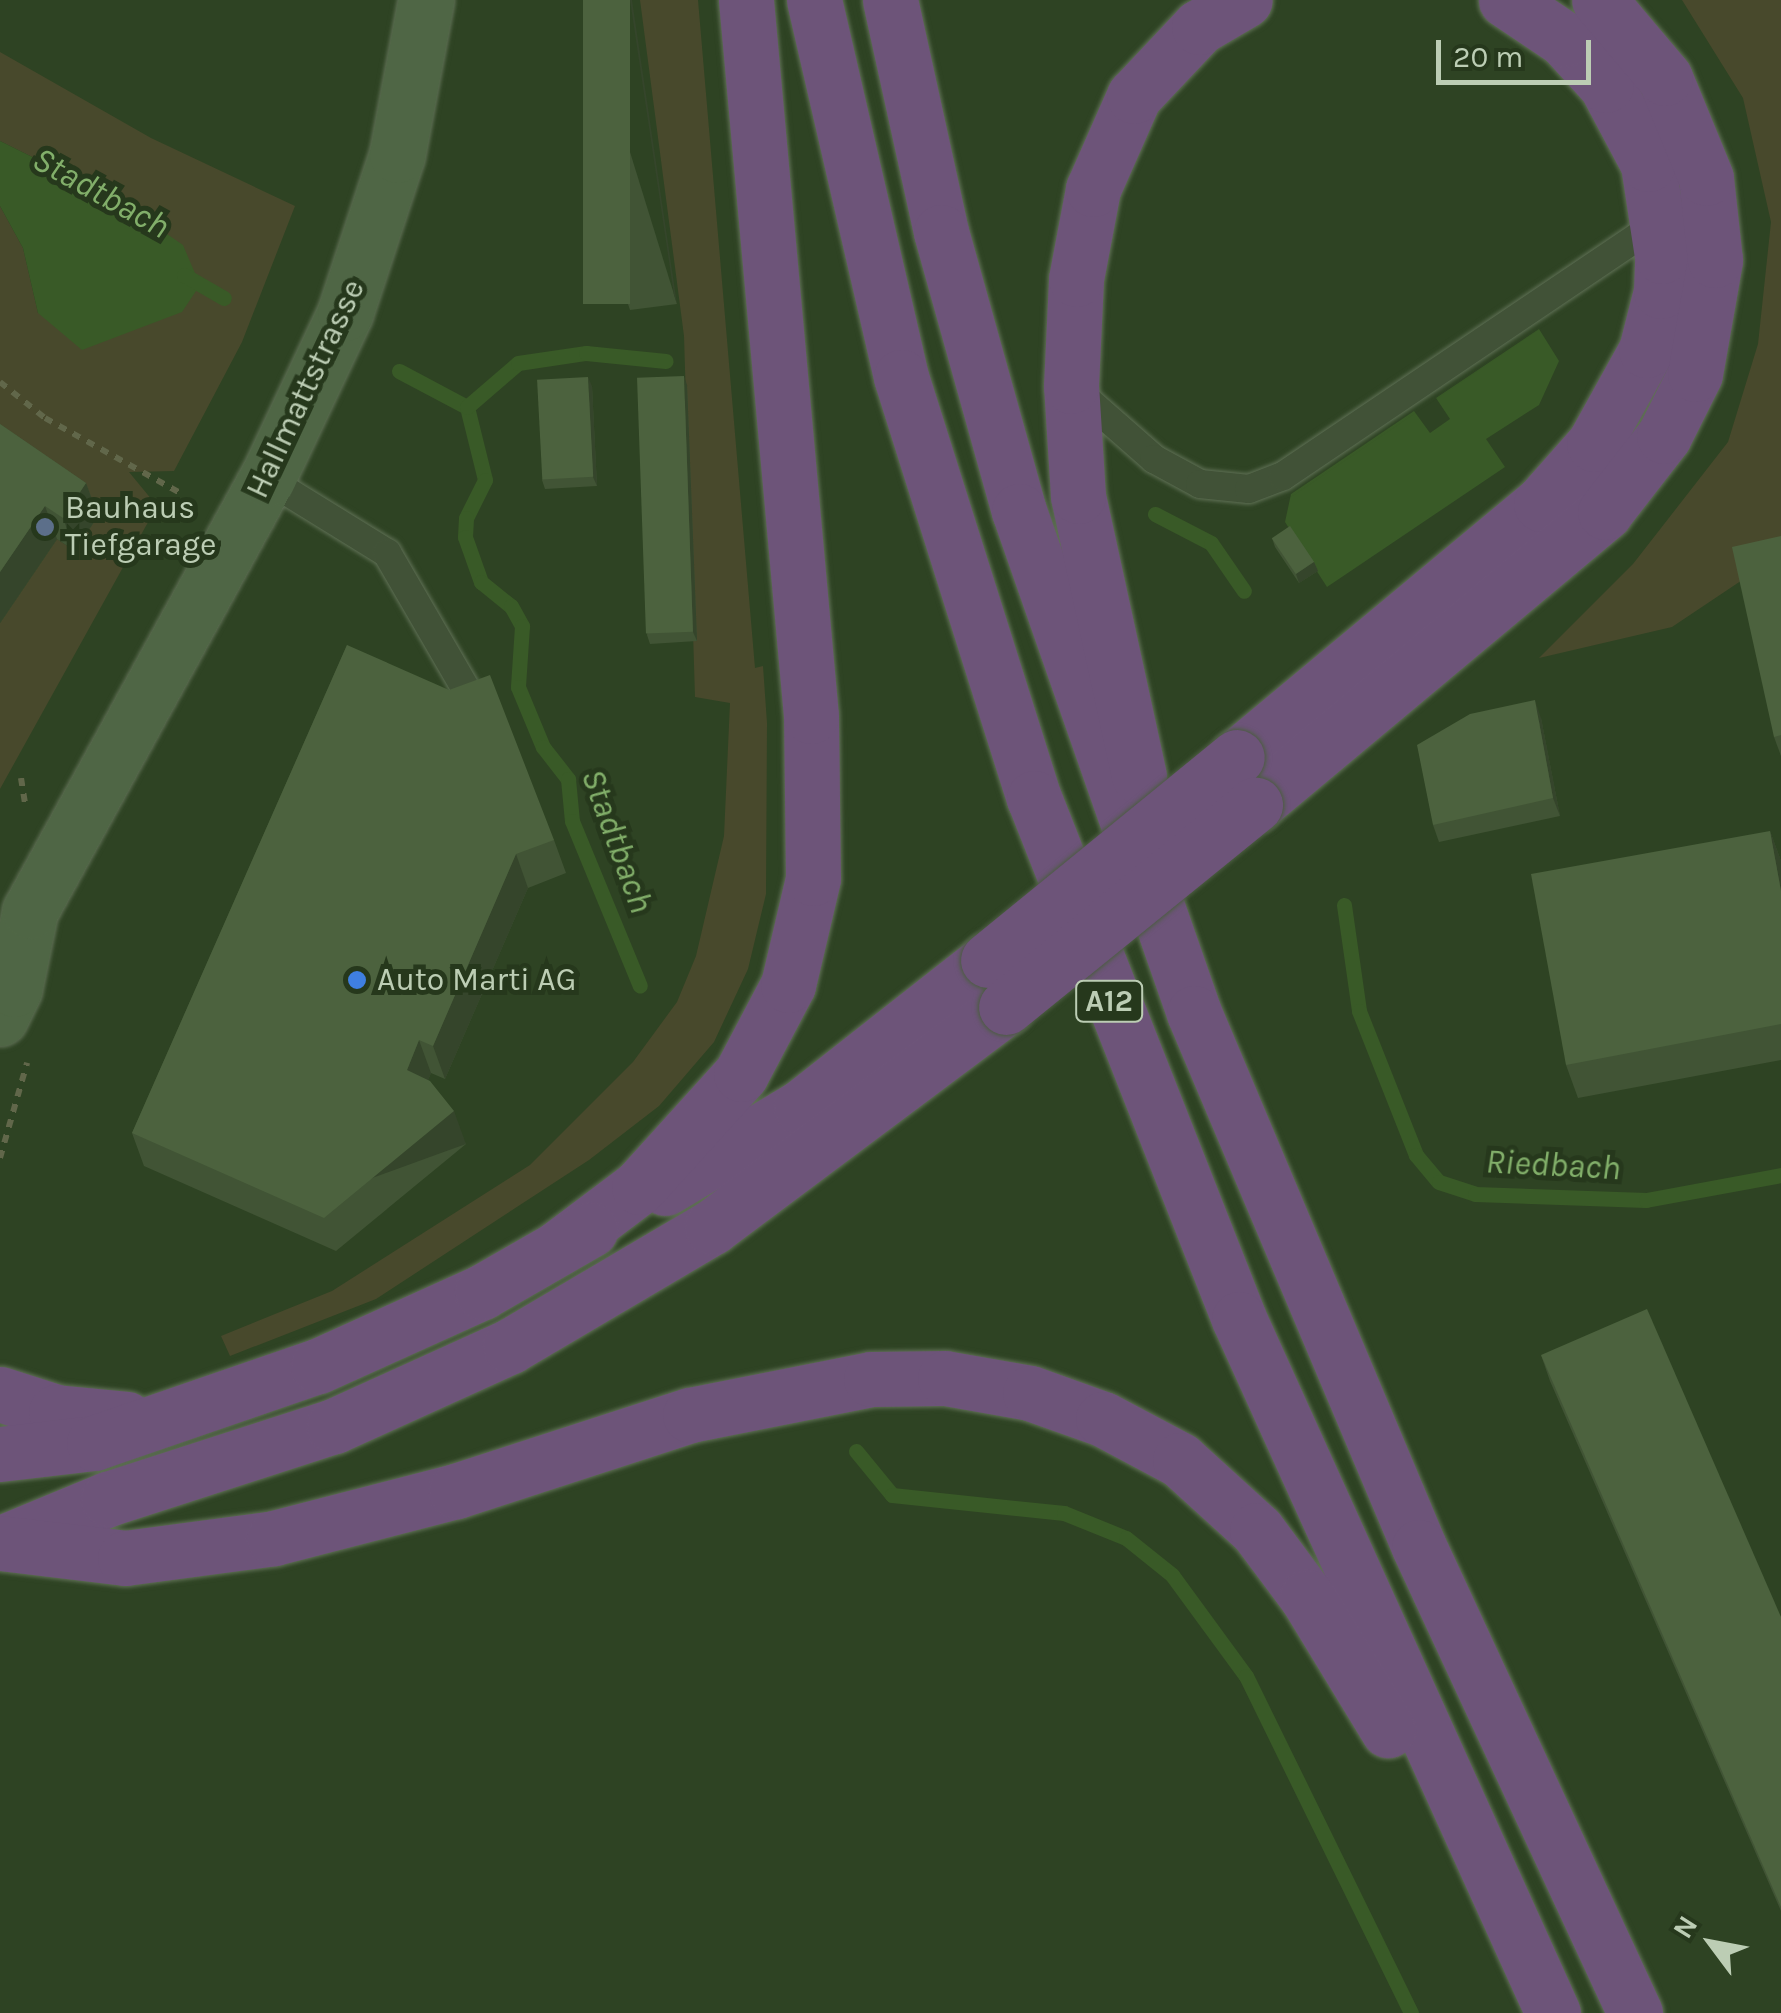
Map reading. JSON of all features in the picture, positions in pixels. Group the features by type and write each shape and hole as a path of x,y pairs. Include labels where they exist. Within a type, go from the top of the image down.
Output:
{"highway":[{"path":"558,1248 639,1187 730,1089 788,985 813,878 812,731 746,0"},
{"name":"A12","path":"814,0 902,377 1034,798 1239,1320 1553,2013"},
{"name":"A12","path":"890,0 946,250 1019,511 1194,1013 1419,1547 1634,2013"},
{"path":"1194,1013 1088,553 1070,386 1076,279 1108,148 1153,71 1199,27 1245,0"},
{"path":"1246,781 1569,476 1613,415 1646,350 1661,291 1660,222 1648,164 1606,85 1564,39 1506,0"},
{"path":"1,1543 108,1499 334,1426 510,1346 712,1227 997,983 1246,781 1605,512 1664,436 1695,374 1715,260 1706,178 1665,78 1599,0"},
{"path":"0,1454 94,1442 150,1419 318,1366 406,1329 558,1248 801,1108 997,983"},
{"path":"1,1543 125,1558 192,1552 372,1515 690,1414 777,1394 871,1379 945,1378 1030,1393 1104,1419 1180,1460 1257,1530 1307,1597 1528,1959"},
{"path":"0,1394 87,1418 150,1419"}],"main road":[{"name":"Hallmattstrasse","path":"15,1037 15,925 267,479 319,374 377,226 408,107 426,0"}],"lane":[{"path":"1070,386 1154,459 1200,484 1248,489 1283,476 1660,222"},
{"path":"267,479 387,553 481,715"}],"path":[{"path":"0,382 44,418 182,494"},
{"path":"0,1158 15,1037"}],"shaded area":[{"path":"640,0 698,0 755,668 763,666 767,723 766,894 748,969 714,1042 659,1106 589,1160 376,1299 230,1356 221,1336 332,1291 530,1165 633,1062 677,1002 696,956 724,836 730,703 695,697 684,336"},
{"path":"1682,0 1781,0 1781,554 1672,627 1539,658 1633,564 1728,442 1758,344 1771,222 1743,98"},
{"path":"0,52 151,138 295,206 242,342 174,471 129,472 157,506 0,789 0,623 57,539 75,551 0,449 0,206 23,248 38,313 113,197 0,141"}],"water":[{"path":"0,141 113,197 183,245 200,285 182,312 82,350 38,313 23,248 0,206"},
{"path":"1539,329 1559,361 1539,405 1486,439 1505,467 1327,587 1285,522 1291,494 1414,411 1430,433 1450,419 1436,398"}],"building":[{"path":"583,0 630,0 630,304 583,304"},
{"path":"684,376 693,632 646,633 637,378"},
{"path":"588,377 593,477 542,480 537,380"},
{"path":"0,424 86,483 63,518 45,506 0,572"},
{"path":"1290,526 1314,562 1296,574 1272,538"},
{"path":"1781,536 1781,735 1774,737 1732,547"},
{"name":"Auto Marti AG","path":"347,645 449,690 490,675 554,840 516,854 433,1046 419,1040 407,1070 430,1081 454,1111 324,1218 132,1133"},
{"path":"1535,700 1553,798 1433,825 1417,745 1470,714"},
{"path":"1770,831 1781,891 1781,1024 1566,1065 1531,874"},
{"path":"1647,1309 1781,1617 1781,1907 1541,1355"}],"waterway":[{"name":"Stadtbach","path":"184,275 224,298"},
{"name":"Riedbach","path":"467,407 518,363 586,353 666,361"},
{"name":"Stadtbach","path":"399,371 467,407 485,480 466,518 465,537 481,582 511,606 522,626 518,687 543,747 568,779 572,821 640,986"},
{"name":"Riedbach","path":"1155,514 1211,543 1244,591"},
{"name":"Riedbach","path":"1344,905 1359,1011 1416,1155 1439,1182 1475,1194 1646,1200 1781,1175"},
{"path":"856,1451 892,1495 1064,1513 1126,1538 1172,1575 1246,1676 1411,2013"}],"place":[{"name":"Bauhaus Tiefgarage","path":"45,527"},
{"name":"Auto Marti AG","path":"357,980"}]}
